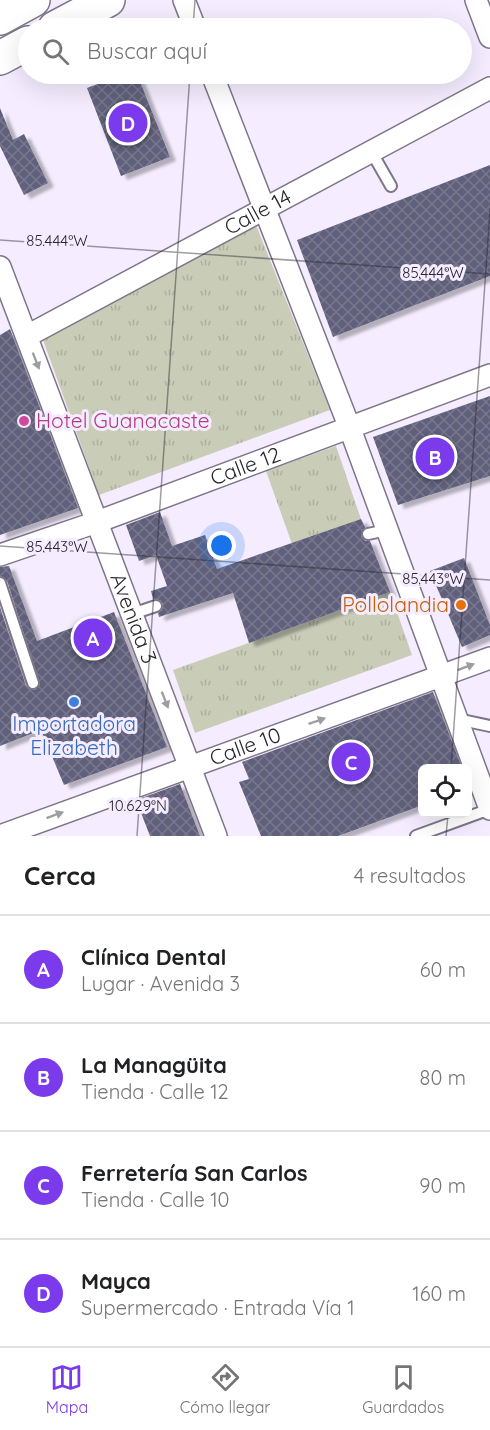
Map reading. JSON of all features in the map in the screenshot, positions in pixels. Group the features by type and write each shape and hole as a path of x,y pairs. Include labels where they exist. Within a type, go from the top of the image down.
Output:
{"main road":[{"path":"0,18 33,0"},
{"path":"74,18 108,0"},
{"path":"0,58 18,48"}],"street":[{"path":"184,0 191,18"},
{"path":"476,0 490,37"},
{"path":"216,84 349,426 378,532 441,677 490,809"},
{"name":"Calle 14","path":"27,336 490,88"},
{"name":"Avenida 3","path":"0,267 216,836"},
{"name":"Calle 12","path":"0,555 97,522 490,375"},
{"name":"Calle 10","path":"0,836 490,658"}],"lane":[{"path":"371,151 391,186"},
{"path":"0,583 33,683"},
{"path":"132,615 156,606"},
{"path":"457,719 490,726"},
{"path":"416,836 490,809"}],"green space":[{"path":"256,225 330,410 99,495 43,340"},
{"path":"336,446 361,519 292,544 266,471"},
{"path":"390,592 412,655 195,733 173,670"}],"building":[{"path":"98,84 141,84 170,157 121,176 87,88"},
{"path":"0,108 13,140 24,134 48,183 24,195 0,146"},
{"path":"490,165 490,276 333,337 297,240"},
{"name":"Hotel Guanacaste","path":"10,329 78,508 0,535 0,335"},
{"path":"490,396 490,476 398,505 373,437"},
{"path":"160,512 172,546 205,535 217,569 361,519 365,527 361,536 365,541 370,541 390,592 249,643 233,593 159,617 158,613 162,610 163,604 160,600 153,599 151,591 167,586 156,555 139,561 126,525"},
{"path":"464,558 490,625 490,635 462,647 430,571"},
{"name":"Importadora Elizabeth","path":"9,566 37,641 114,612 167,747 64,785 41,730 0,746 0,607 26,686 35,690 40,684 7,581 0,576 0,567"},
{"path":"433,692 460,764 418,764 418,807 338,836 261,836 239,782 249,779 242,762"},
{"path":"180,784 200,836 150,836 136,800"}],"place":[{"name":"Mayca","path":"128,123"},
{"name":"Hotel Guanacaste","path":"24,421"},
{"name":"La Managüita","path":"435,457"},
{"name":"Pollolandia","path":"461,605"},
{"name":"Clínica Dental","path":"93,638"},
{"name":"Importadora Elizabeth","path":"74,702"},
{"name":"Ferretería San Carlos","path":"351,762"}]}
